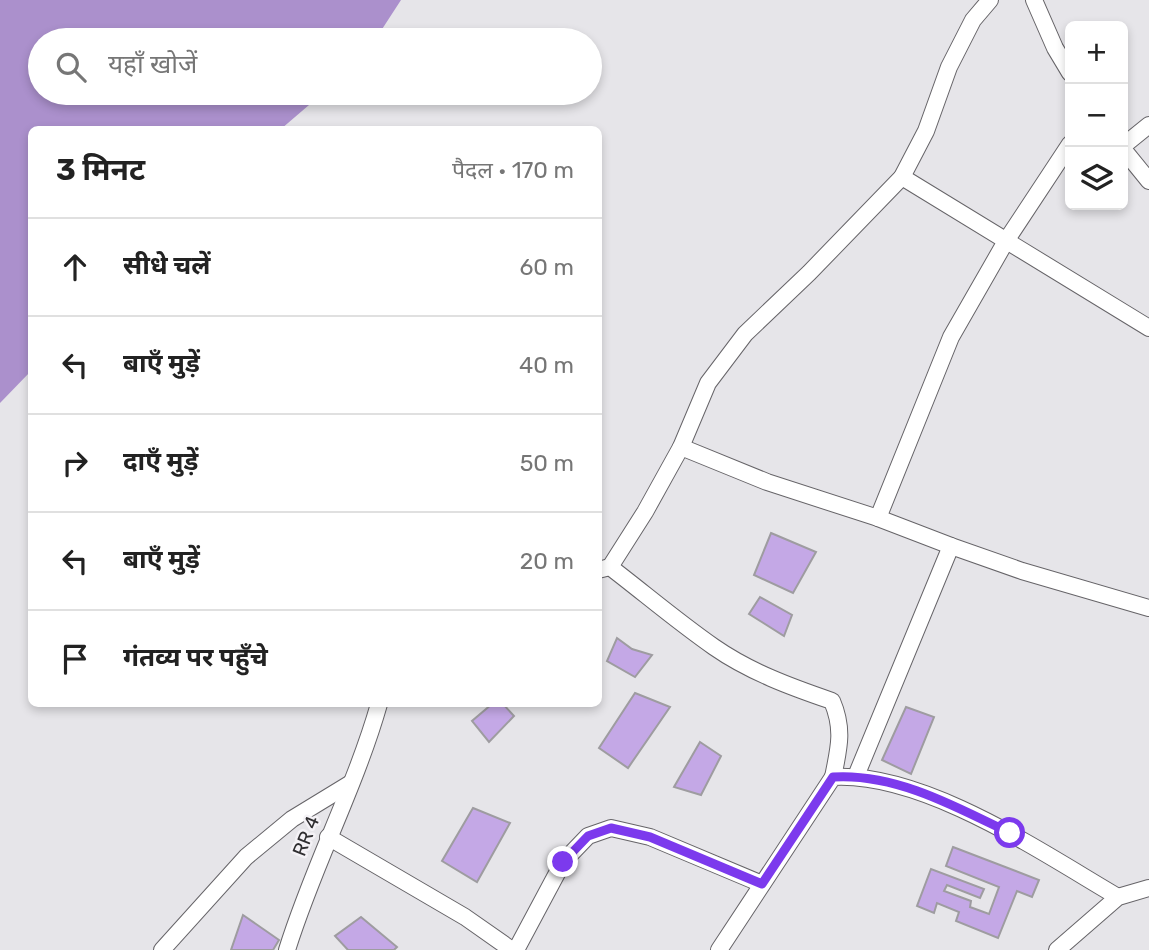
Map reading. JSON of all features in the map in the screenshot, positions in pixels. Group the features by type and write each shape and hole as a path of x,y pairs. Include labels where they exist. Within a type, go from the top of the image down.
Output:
{"street":[{"path":"719,950 833,777 840,745 840,720 832,701 782,684 715,648 604,569 645,512 681,447 708,383 745,334 809,273 902,177 926,131 949,66 973,20 990,0"},
{"path":"1034,0 1065,65"},
{"path":"1128,143 1149,125"},
{"path":"878,519 951,337 1006,241 1068,147"},
{"path":"1128,154 1149,181"},
{"path":"902,177 1149,328"},
{"path":"681,447 767,482 951,547 1149,608"},
{"path":"856,776 951,547"},
{"name":"RR 4","path":"287,950 302,901 369,740 378,707"},
{"path":"833,777 856,776 888,782 947,803 1010,833 1118,897"},
{"path":"162,950 246,857 292,819 351,783"},
{"path":"328,837 465,916 514,950 563,862 588,836 611,828 650,837 762,884"},
{"path":"1057,950 1118,897 1149,888"}],"shaded area":[{"path":"0,0 401,0 383,28 28,28 28,105 309,105 284,126 28,126 28,374 0,403"}],"building":[{"path":"771,533 816,552 793,593 754,575"},
{"path":"760,597 792,615 784,636 749,614"},
{"path":"617,638 632,649 652,655 635,677 607,661"},
{"path":"635,693 670,707 628,768 599,748"},
{"path":"488,707 506,707 514,716 489,742 472,721"},
{"path":"906,707 934,717 911,774 882,760"},
{"path":"700,742 721,756 701,795 674,787"},
{"path":"473,808 510,823 477,882 442,861"},
{"path":"953,847 1039,880 1032,897 1017,891 998,938 956,921 959,912 937,903 934,913 917,906 931,869 984,889 980,898 947,885 944,891 971,901 970,907 989,914 999,887 946,866"},
{"path":"243,915 279,940 273,950 231,950"},
{"path":"361,917 397,947 394,950 348,950 335,936"}],"route":[{"path":"563,862 588,836 611,828 650,837 762,884 833,777 856,776 888,782 947,803 1010,833"}]}
